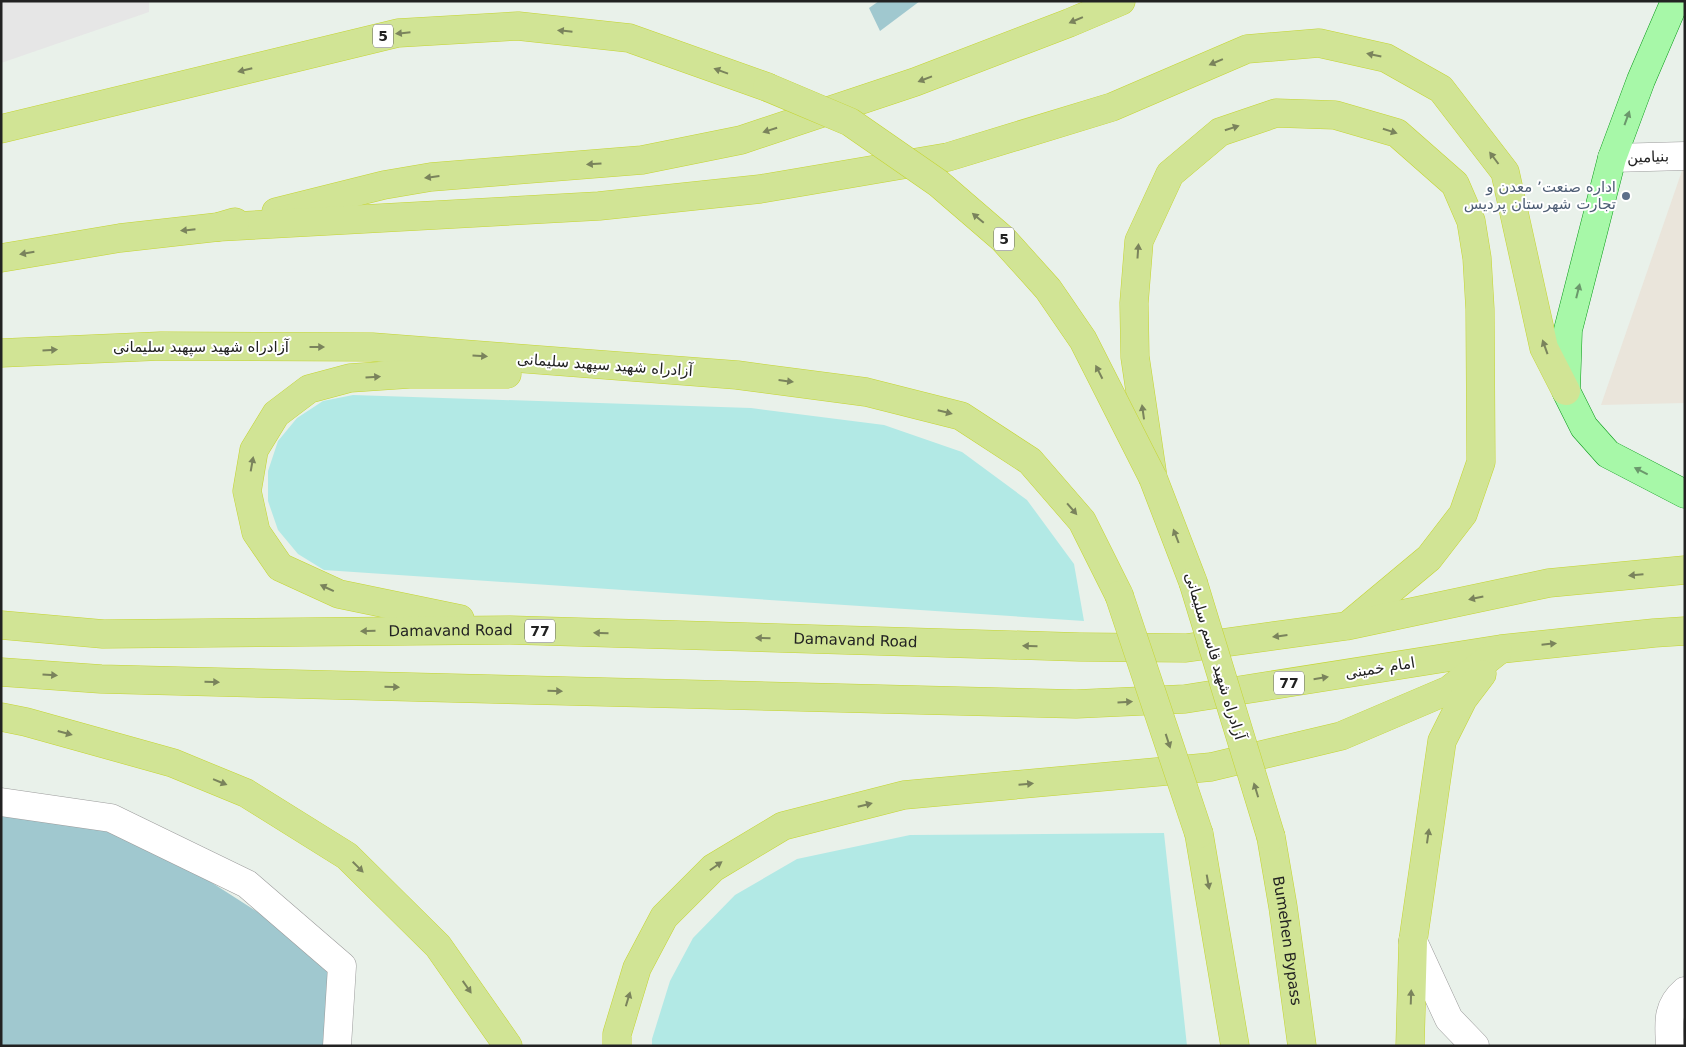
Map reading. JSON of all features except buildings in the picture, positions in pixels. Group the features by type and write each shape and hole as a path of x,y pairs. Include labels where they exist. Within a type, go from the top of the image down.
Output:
{"highway":[{"path":"218,227 384,185 431,177 642,160 741,140 915,82 1121,1"},
{"name":"5","path":"1,130 398,33 518,26 629,38 767,87 850,122 938,183 1003,239 1048,289 1082,340 1152,478"},
{"path":"1,258 120,238 218,227 599,206 750,190 788,184 948,157 1112,108 1247,49 1319,43 1386,58 1441,89 1505,172 1544,348 1566,391"},
{"path":"1152,478 1135,357 1134,303 1139,241 1170,174 1220,132 1276,113 1335,115 1397,133 1455,184 1471,221 1477,258 1480,309 1481,462 1463,514 1429,558 1346,626"},
{"name":"آزادراه شهید سپهبد سلیمانی","path":"1,353 161,346 372,347 737,375 866,392 962,416 1030,461 1082,521 1119,595 1199,834 1235,1046"},
{"path":"510,630 339,594 280,567 256,532 247,491 254,450 276,414 309,389 350,378 409,374 737,375"},
{"name":"آزادراه شهید قاسم سلیمانی","path":"1152,478 1193,582 1271,837"},
{"name":"77","path":"1346,626 1549,583 1685,570"},
{"name":"Damavand Road","path":"1,625 103,634 510,630 1079,648 1186,648 1346,626"},
{"name":"امام خمینی","path":"1,672 111,679 1076,704 1185,699 1501,649 1685,631"},
{"path":"1410,1046 1413,941 1442,741 1463,699 1501,649"},
{"path":"617,1046 617,1034 637,968 664,917 713,868 783,826 904,795 1211,767 1341,736 1449,690 1501,649"},
{"path":"1,717 26,722 172,763 246,793 347,856 438,946 508,1046"},
{"name":"Bumehen Bypass","path":"1271,837 1283,907 1302,1046"}],"main road":[{"path":"1675,1 1641,80 1612,158 1568,330 1566,391 1584,427 1608,454 1685,494"}],"street":[{"name":"بنیامین","path":"1612,158 1685,156"},
{"path":"1,802 111,818 247,884 342,966 337,1046"},
{"path":"1413,941 1449,1019 1475,1046"},
{"path":"1670,1046 1669,1015 1685,991"}],"shaded area":[{"path":"1,1 149,1 149,12 1,63"},
{"path":"879,1 920,1 880,31 869,8"},
{"path":"1685,162 1685,403 1601,405"},
{"path":"353,395 751,408 884,425 962,452 1027,500 1074,564 1084,621 324,570 298,554 278,530 268,501 268,471 278,441 297,418 323,401"},
{"path":"1,804 111,818 342,966 335,1046 1,1046"},
{"path":"1164,833 1187,1046 652,1046 652,1039 670,981 693,938 735,895 797,859 910,835"}],"place":[{"name":"اداره صنعت٬ معدن و تجارت شهرستان پردیس","path":"1626,196"}]}
